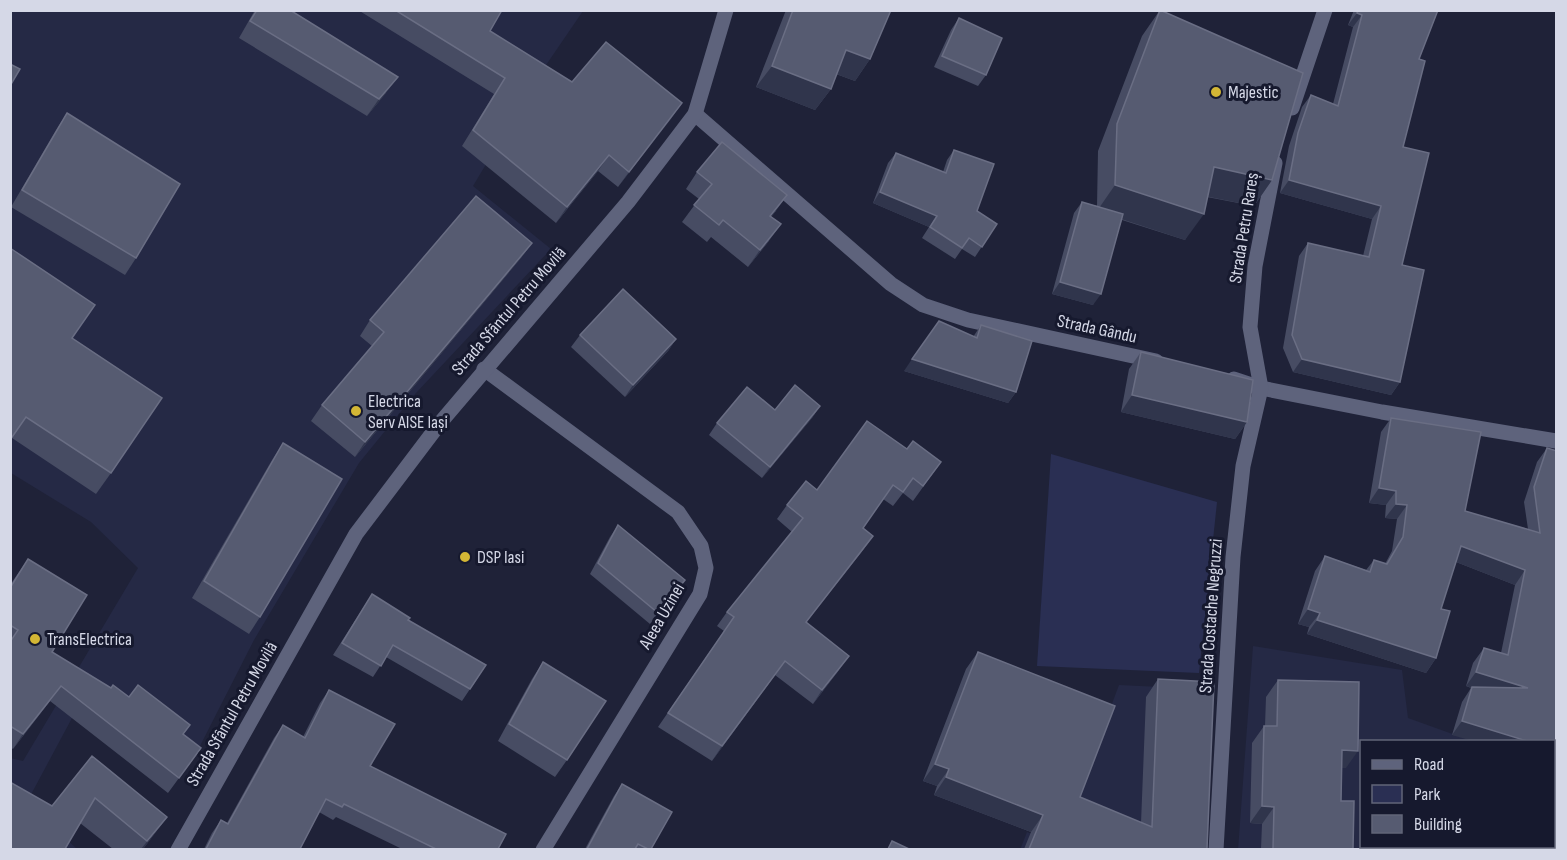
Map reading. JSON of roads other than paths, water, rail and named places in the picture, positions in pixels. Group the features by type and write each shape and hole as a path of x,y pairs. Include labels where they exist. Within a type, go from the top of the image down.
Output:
{"street":[{"name":"Strada Sfântul Petru Movilă","path":"178,849 356,534 440,423 628,201 695,114 726,10"},
{"path":"1287,122 1325,10"},
{"name":"Strada Gându","path":"695,114 891,284 923,305 968,320 1173,365"},
{"name":"Strada Petru Rareș","path":"1261,388 1250,327 1255,266 1280,143"},
{"name":"Aleea Uzinei","path":"484,369 678,512 701,546 706,568 700,594 543,849"},
{"path":"1217,374 1261,388 1382,412 1557,441"},
{"name":"Strada Costache Negruzzi","path":"1216,849 1233,557 1243,466 1261,388"}],"place":[{"name":"Majestic","path":"1216,92"},
{"name":"Electrica Serv AISE Iași","path":"356,411"},
{"name":"DSP Iasi","path":"465,557"},
{"name":"TransElectrica","path":"35,639"}]}
